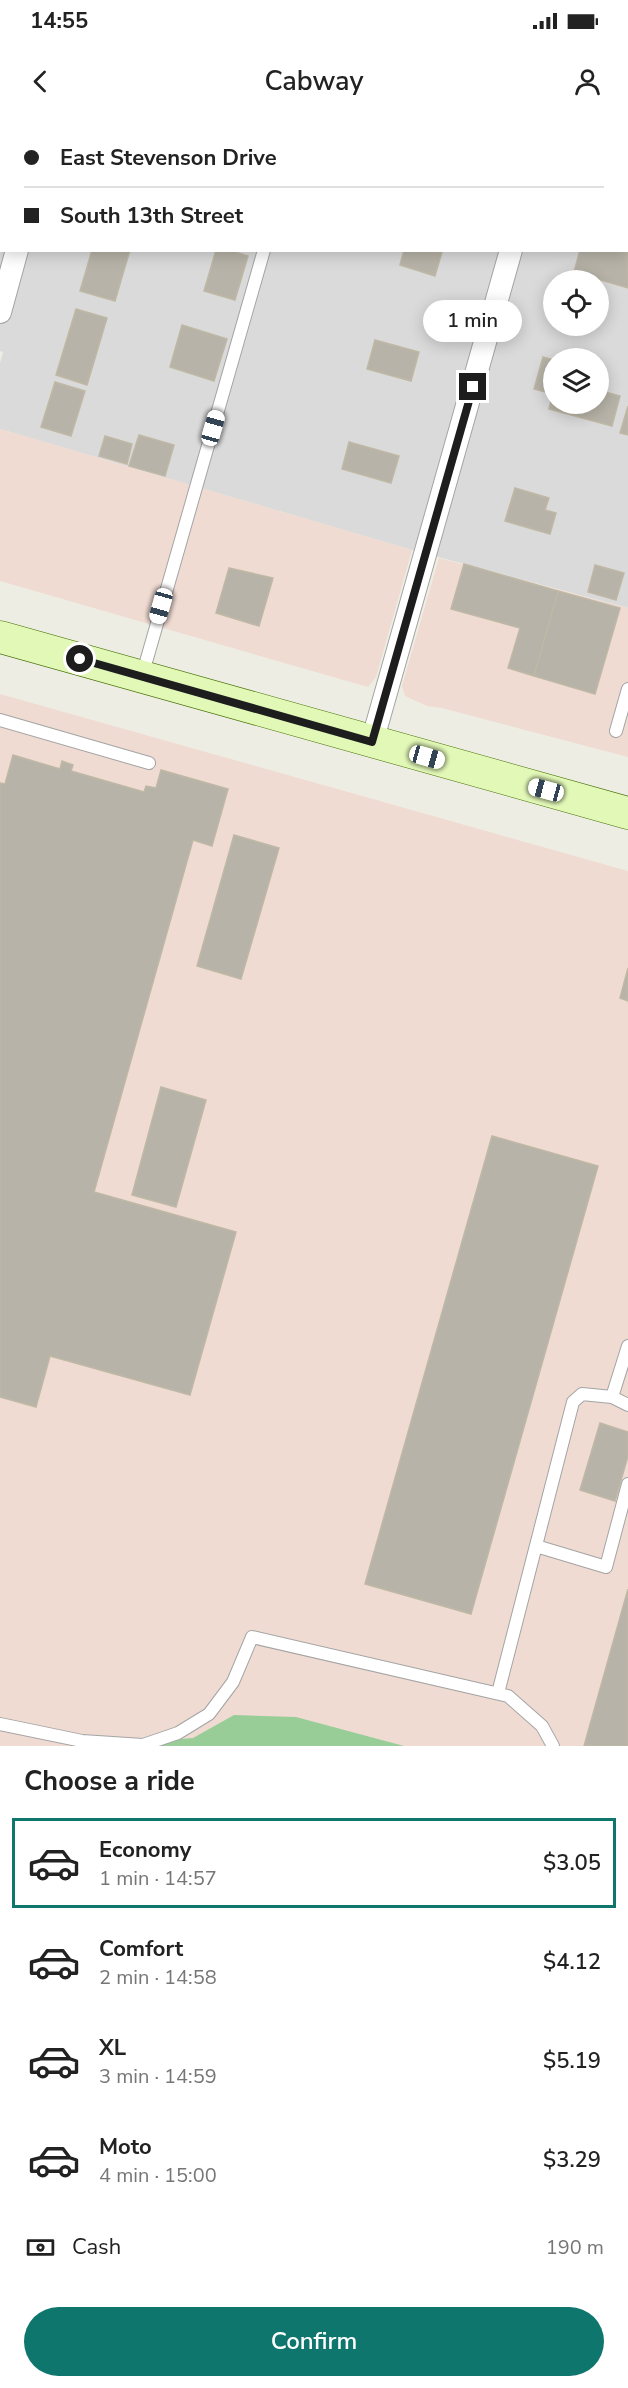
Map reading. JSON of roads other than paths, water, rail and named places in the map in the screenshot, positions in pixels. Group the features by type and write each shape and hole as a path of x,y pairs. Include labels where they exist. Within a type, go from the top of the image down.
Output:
{"main road":[{"path":"0,637 628,813"}],"street":[{"path":"0,312 16,252"},
{"path":"372,742 510,252"}],"lane":[{"path":"142,676 263,252"},
{"path":"616,731 628,688"},
{"path":"0,720 149,763"},
{"path":"612,1397 628,1346"},
{"path":"498,1693 573,1402 582,1394 612,1397 628,1405"},
{"path":"536,1546 606,1567 628,1484"},
{"path":"0,1724 82,1741 143,1745 178,1733 209,1714 233,1682 252,1637 508,1696 542,1726 553,1746"}]}
